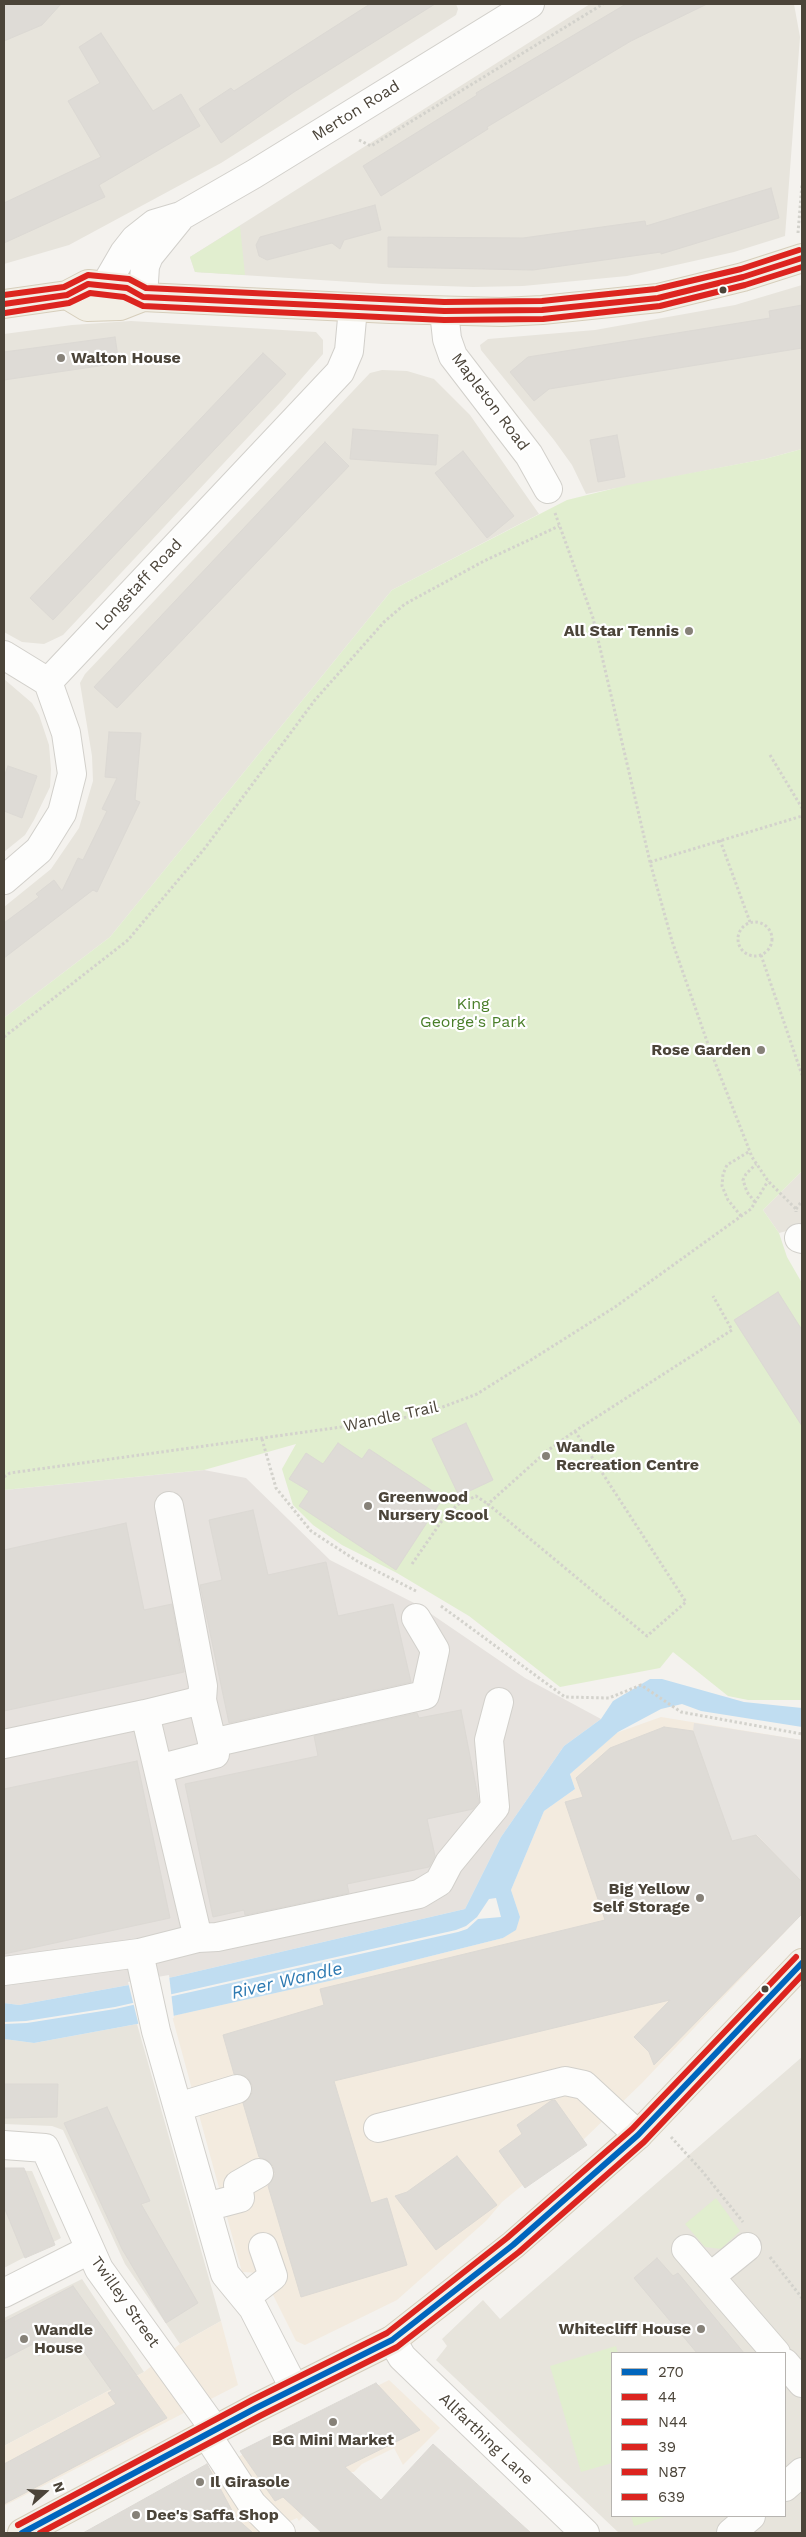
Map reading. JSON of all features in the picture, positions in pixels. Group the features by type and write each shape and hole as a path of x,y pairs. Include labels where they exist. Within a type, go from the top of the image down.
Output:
{"main road":[{"path":"67,295 86,307 120,306 144,297 444,311 542,310 658,298 743,277 800,247"},
{"path":"4,304 67,295 88,284 106,284 127,288 144,297"},
{"path":"29,2532 294,2388 392,2340 513,2245 646,2126 800,1971"}],"street":[{"name":"Merton Road","path":"106,284 120,259 135,239 154,224 181,216 334,125 498,12 530,4"},
{"name":"Merton Road","path":"144,297 145,266 149,256 181,216"},
{"name":"Longstaff Road","path":"48,682 340,372 349,351 353,308"},
{"name":"Mapleton Road","path":"444,311 447,339 453,356 529,455 548,489"},
{"path":"4,655 48,682 66,733 72,774 62,813 39,850 4,880"},
{"path":"158,1769 216,1754 202,1700 203,1686 169,1506"},
{"path":"212,1743 425,1695 435,1650 416,1618"},
{"path":"4,1744 202,1700"},
{"path":"4,1972 142,1965 198,1938 217,1937 419,1894 440,1882 449,1863 495,1806 489,1740 499,1702"},
{"path":"145,1714 198,1938"},
{"path":"142,1965 156,2031 226,2274 253,2308 294,2388"},
{"path":"378,2128 565,2081 584,2085 646,2126"},
{"path":"178,2107 237,2090"},
{"name":"Twilley Street","path":"4,2145 46,2148 89,2250 99,2269 211,2433 252,2504 281,2533"},
{"path":"206,2207 240,2198 238,2185 259,2173"},
{"path":"710,2277 752,2244"},
{"path":"245,2298 273,2276 263,2247"},
{"path":"686,2248 775,2352"},
{"path":"4,2293 89,2250"},
{"name":"Allfarthing Lane","path":"392,2340 402,2357 586,2533"},
{"path":"786,2364 802,2383"},
{"path":"786,2486 802,2472"},
{"path":"730,2533 750,2517"}],"path":[{"path":"360,140 371,146 603,4"},
{"path":"800,247 802,184"},
{"path":"548,489 559,526 593,618 650,862 672,941 709,1047 750,1151 756,1164 768,1181 796,1209 801,1238"},
{"path":"4,1037 128,940 205,848 316,700 384,622 404,604 484,561 559,526"},
{"path":"770,755 802,808"},
{"path":"650,862 802,816"},
{"path":"720,840 750,922"},
{"path":"750,922 761,922 770,930 772,936 770,947 761,955 750,956 738,944 738,933 750,922"},
{"path":"761,955 802,1075"},
{"path":"741,1216 728,1200 722,1186 723,1174 727,1165 750,1151"},
{"path":"755,1202 747,1192 743,1180 756,1164"},
{"name":"Wandle Trail","path":"4,1475 392,1420 428,1412 477,1394 615,1307 751,1209 768,1181"},
{"path":"796,1209 802,1201"},
{"path":"488,1504 547,1452 575,1431 732,1330 713,1296"},
{"path":"412,1564 440,1522 458,1505 476,1496 646,1636 686,1602 575,1431"},
{"path":"641,1685 681,1712 802,1734"},
{"path":"646,2126 702,2171 752,2244 802,2298"}],"shaded area":[{"path":"4,4 456,4 458,9 456,15 221,163 69,245 4,264"},
{"path":"590,4 794,4 800,37 785,236 734,252 627,276 523,286 473,287 383,284 195,272 190,257"},
{"path":"802,285 802,449 765,459 586,494 572,465 481,350 480,345 488,339 595,330 735,305"},
{"path":"131,321 316,332 323,340 323,354 280,403 63,635 44,644 22,642 4,632 4,334 72,325"},
{"path":"382,370 407,371 434,379 470,415 539,514 392,590 110,937 4,1018 4,907 51,869 79,828 93,781 92,756 80,683 85,674 370,373"},
{"path":"4,679 32,703 39,715 49,745 51,769 50,787 34,820 25,835 4,852"},
{"path":"802,1171 802,1227 779,1233 763,1210"},
{"path":"204,1470 246,1478 330,1560 418,1605 525,1678 601,1719 564,1746 501,1837 465,1909 173,1977 19,2005 4,2003 4,1490"},
{"path":"661,1717 802,1740 802,1914 642,2083 583,2140 567,2149 502,2202 487,2220 397,2300 305,2345 296,2341 262,2273 242,2272 172,2016 347,1977 503,1938 515,1930 520,1917 511,1890 544,1811 575,1789 570,1774 616,1733"},
{"path":"694,1723 802,1740 802,1882 757,1835 732,1841 693,1731"},
{"path":"137,2024 221,2321 180,2344 125,2264 63,2130 52,2126 4,2124 4,2039 34,2043"},
{"path":"802,2057 802,2533 619,2533 436,2360 447,2346 442,2339 483,2300 500,2319"},
{"path":"4,2170 32,2171 61,2238 4,2268"},
{"path":"82,2279 144,2372 4,2446 4,2318"},
{"path":"221,2321 238,2385 4,2506 4,2446 144,2372 180,2344"},
{"path":"389,2380 440,2428 403,2465 394,2448 362,2464 354,2472 343,2472 299,2521 297,2518 264,2533 216,2533 202,2507 185,2484"}],"green space":[{"path":"240,226 245,275 195,272 190,257"},
{"name":"King George's Park","path":"802,449 802,1171 763,1210 779,1233 787,1257 802,1283 802,1700 748,1700 728,1696 673,1652 660,1668 560,1687 469,1616 397,1573 342,1545 313,1525 293,1505 282,1469 296,1444 204,1470 4,1490 4,1018 110,937 392,590 567,500 628,485 765,459"},
{"path":"716,2198 740,2231 721,2249 705,2247 685,2224"},
{"path":"616,2346 618,2352 611,2352 611,2463 581,2472 550,2366"},
{"path":"631,2517 665,2517 634,2526"}],"water":[{"name":"River Wandle","path":"650,1679 662,1679 744,1702 802,1708 802,1727 701,1711 682,1704 661,1709 618,1732 570,1774 575,1789 544,1811 511,1890 520,1917 516,1930 503,1938 347,1977 137,2024 34,2043 4,2039 4,2024 27,2023 115,2009 458,1932 467,1929 478,1919 501,1917 496,1898 489,1899 477,1917 466,1926 456,1930 115,2007 26,2021 4,2022 4,2003 19,2005 173,1977 465,1909 501,1837 564,1746 601,1719 613,1701"}],"pier":[{"path":"169,1975 174,2018 139,2026 128,1982"}],"building":[{"path":"4,4 61,4 42,25 4,41"},
{"path":"370,4 435,4 294,92 221,143 199,109 231,88 234,91"},
{"path":"626,4 707,4 631,41 487,127 488,129 381,196 363,166 477,95 476,93"},
{"path":"101,33 153,111 181,94 200,126 99,185 105,197 4,243 4,203 101,157 68,101 100,83 79,47"},
{"path":"771,188 779,218 661,254 661,252 533,270 388,267 388,237 523,238 645,221 646,226"},
{"path":"375,205 381,230 344,240 340,249 332,243 267,260 259,256 256,245 260,237"},
{"path":"802,305 802,348 549,389 534,401 510,372 528,357 770,318 769,311"},
{"name":"Walton House","path":"115,337 119,363 4,380 4,352"},
{"path":"263,353 286,374 53,620 30,598"},
{"path":"353,429 438,435 436,465 350,459"},
{"path":"617,435 625,477 598,482 590,440"},
{"path":"325,442 349,466 117,708 94,687"},
{"path":"463,451 514,516 487,538 435,473"},
{"path":"109,732 141,733 135,800 140,802 97,892 93,890 4,958 4,923 39,897 36,894 54,880 62,891 78,858 83,860 107,811 102,809 117,778 105,777"},
{"path":"8,766 37,776 22,818 4,811 4,777"},
{"path":"778,1292 802,1330 802,1426 734,1320"},
{"name":"Greenwood Nursery Scool","path":"466,1423 493,1480 459,1496 432,1439"},
{"name":"Greenwood Nursery Scool","path":"338,1443 362,1459 369,1449 443,1498 396,1570 299,1506 309,1491 289,1479 306,1453 323,1464"},
{"path":"253,1510 268,1575 326,1562 338,1616 393,1604 411,1682 229,1723 200,1585 222,1580 209,1520"},
{"path":"126,1523 144,1610 172,1604 184,1672 4,1711 4,1550"},
{"path":"461,1710 479,1802 473,1809 427,1819 435,1856 429,1867 347,1884 349,1893 245,1915 244,1910 213,1917 185,1784 318,1756 314,1736 417,1713 419,1718"},
{"path":"664,1727 693,1731 732,1841 756,1835 802,1882 802,1914 654,2065 649,2052 634,2037 670,2000 334,2081 371,2203 387,2198 407,2265 301,2297 268,2186 275,2174 273,2166 267,2160 259,2157 243,2103 252,2093 252,2085 247,2077 234,2074 223,2035 324,2005 320,1989 605,1920 565,1802 583,1797 576,1778 610,1748"},
{"path":"137,1761 170,1918 4,1954 4,1789"},
{"path":"4,2084 58,2084 57,2117 4,2118"},
{"path":"552,2100 555,2100 587,2145 525,2188 499,2151 522,2134 517,2125"},
{"path":"107,2107 150,2201 141,2204 198,2303 166,2323 122,2249 64,2123"},
{"path":"457,2156 497,2205 436,2250 395,2196 407,2192"},
{"path":"4,2168 24,2168 55,2245 25,2258 4,2207"},
{"name":"Whitecliff House","path":"657,2258 673,2276 678,2273 743,2352 696,2352 634,2278"},
{"path":"73,2286 167,2418 4,2504 4,2464 116,2404 108,2393 112,2391 75,2339 38,2356 33,2344 4,2359 4,2322"},
{"path":"376,2383 420,2430 345,2467 381,2500 433,2444 531,2533 322,2533 283,2497 275,2501 240,2451"},
{"path":"207,2464 236,2518 253,2533 83,2533"}],"transit line":[{"name":"639","path":"4,295 64,287 88,275 129,279 146,288 444,302 542,301 656,289 741,269 799,250"},
{"name":"39","path":"4,304 67,295 88,284 127,288 143,297 444,311 542,310 658,298 743,277 802,258"},
{"name":"N87","path":"5,313 69,303 90,293 124,297 143,306 444,320 543,319 660,306 745,285 802,267"},
{"name":"N44","path":"18,2525 252,2400 387,2333 507,2238 632,2129 796,1957"},
{"name":"270","path":"22,2533 256,2408 392,2340 513,2245 638,2135 802,1963"},
{"name":"44","path":"40,2533 260,2416 397,2347 519,2252 644,2142 802,1975"}],"place":[{"name":"Walton House","path":"61,358"},
{"name":"All Star Tennis","path":"689,631"},
{"name":"Rose Garden","path":"761,1050"},
{"name":"Wandle Recreation Centre","path":"546,1456"},
{"name":"Greenwood Nursery Scool","path":"368,1506"},
{"name":"Big Yellow Self Storage","path":"700,1898"},
{"name":"Whitecliff House","path":"701,2329"},
{"name":"Wandle House","path":"24,2339"},
{"name":"BG Mini Market","path":"333,2422"},
{"name":"Il Girasole","path":"200,2482"},
{"name":"Dee's Saffa Shop","path":"136,2515"}]}
